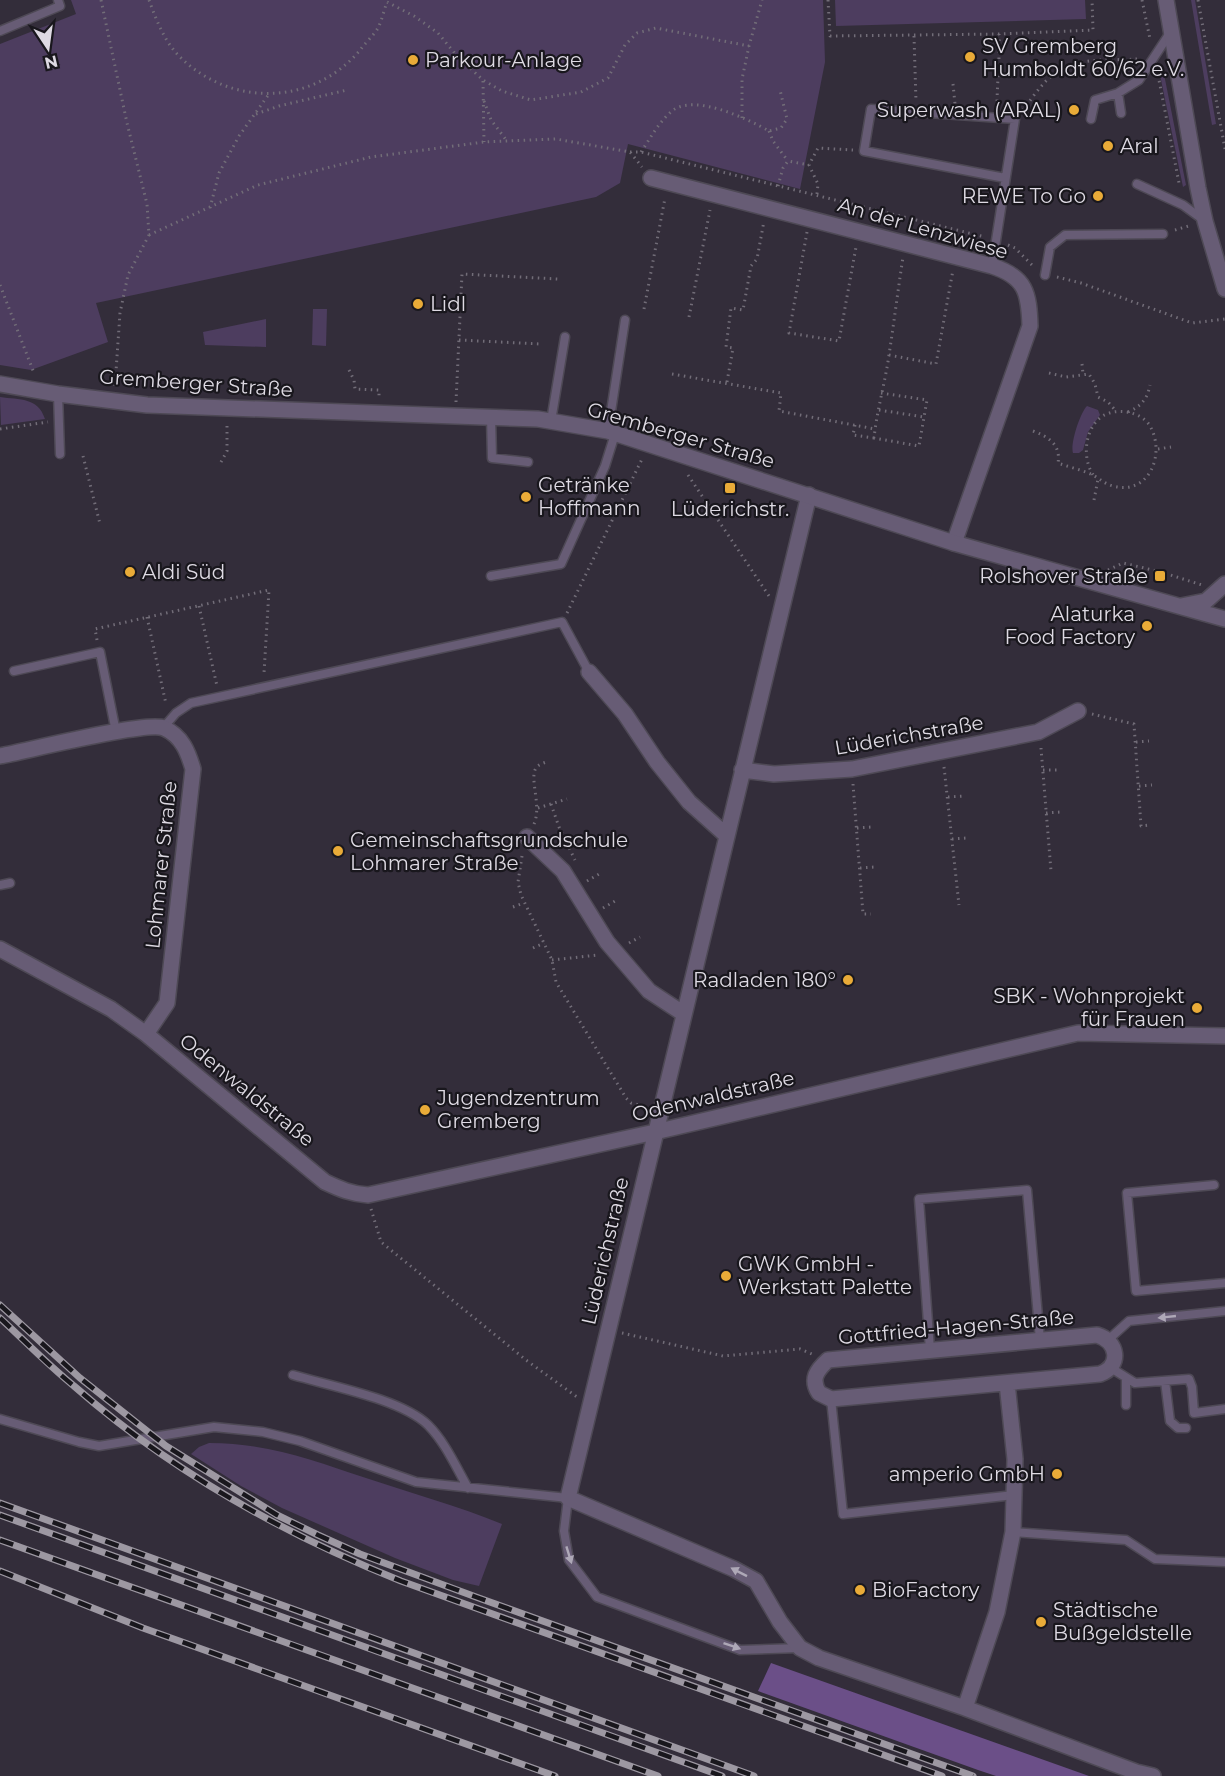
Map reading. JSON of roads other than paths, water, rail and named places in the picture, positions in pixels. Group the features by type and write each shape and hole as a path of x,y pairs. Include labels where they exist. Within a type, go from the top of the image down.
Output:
{"street":[{"path":"1166,0 1205,222 1225,289"},
{"name":"An der Lenzwiese","path":"651,178 992,266 1008,271 1020,281 1029,301 1030,326 954,543"},
{"name":"Gremberger Straße","path":"0,384 147,405 491,417 551,421 612,432 954,543 1225,619"},
{"name":"Lüderichstraße","path":"568,1498 808,495"},
{"path":"1179,606 1206,601 1225,584"},
{"path":"589,672 625,714 657,762 689,802 727,836"},
{"name":"Lüderichstraße","path":"742,770 774,774 852,769 1038,732 1078,711"},
{"path":"0,756 167,724"},
{"name":"Lohmarer Straße","path":"146,1034 167,1003 193,769 188,752 167,724"},
{"path":"527,837 563,872 614,951 649,991 684,1014"},
{"name":"Odenwaldstraße","path":"0,949 111,1008 146,1034 325,1182 349,1193 368,1195 655,1132 1078,1033 1225,1036"},
{"name":"Gottfried-Hagen-Straße","path":"831,1400 819,1393 814,1382 818,1370 828,1360 1097,1335 1108,1340"},
{"path":"831,1400 1100,1374 1111,1368 1116,1357 1115,1350 1108,1340"},
{"path":"965,1708 997,1612 1013,1532 1015,1459 1007,1383"},
{"path":"568,1498 734,1569 756,1581 780,1622 801,1648 819,1658 965,1708 1136,1772 1153,1776"}],"lane":[{"path":"0,31 60,6 58,0"},
{"path":"1091,119 1095,100 1118,93 1139,80 1171,31"},
{"path":"1118,93 1121,113"},
{"path":"992,266 1015,119 871,109 864,151 1005,178"},
{"path":"1137,184 1183,205 1205,222"},
{"path":"1045,276 1050,247 1065,235 1163,234"},
{"path":"491,576 561,564 605,466 612,432 625,320"},
{"path":"551,421 565,337"},
{"path":"58,394 60,454"},
{"path":"491,417 492,458 528,462"},
{"path":"167,724 191,703 562,622 589,672"},
{"path":"14,670 100,652 116,732"},
{"path":"0,885 10,883"},
{"path":"1214,1185 1127,1193 1136,1291 1225,1283"},
{"path":"930,1350 920,1199 1027,1190 1040,1340"},
{"path":"1108,1340 1129,1321 1225,1311"},
{"path":"1111,1368 1135,1383 1189,1379 1192,1387 1194,1413 1225,1409"},
{"path":"293,1375 387,1402 416,1415 440,1439 468,1488"},
{"path":"1126,1378 1126,1405"},
{"path":"1165,1381 1170,1421 1178,1428 1186,1428"},
{"path":"831,1400 843,1514 1014,1495"},
{"path":"0,1419 99,1446 214,1427 263,1432 300,1441 416,1482 568,1498 564,1531 569,1560 597,1598 740,1650 801,1648"},
{"path":"1013,1532 1126,1540 1155,1559 1225,1562"}],"railway":[{"path":"0,1305 80,1378 166,1446 277,1515 318,1535 360,1554 476,1597 973,1776"},
{"path":"0,1318 64,1378 149,1446 229,1497 313,1542 401,1581 942,1776"},
{"path":"0,1503 754,1776"},
{"path":"0,1515 722,1776"},
{"path":"0,1540 658,1776"},
{"path":"0,1571 143,1628 555,1776"}],"place":[{"name":"SV Gremberg Humboldt 60/62 e.V.","path":"970,57"},
{"name":"Parkour-Anlage","path":"413,60"},
{"name":"Superwash (ARAL)","path":"1074,110"},
{"name":"Aral","path":"1108,146"},
{"name":"REWE To Go","path":"1098,196"},
{"name":"Lidl","path":"418,304"},
{"name":"Lüderichstr.","path":"730,488"},
{"name":"Getränke Hoffmann","path":"526,497"},
{"name":"Aldi Süd","path":"130,572"},
{"name":"Rolshover Straße","path":"1160,576"},
{"name":"Alaturka Food Factory","path":"1147,626"},
{"name":"Gemeinschaftsgrundschule Lohmarer Straße","path":"338,851"},
{"name":"Radladen 180°","path":"848,980"},
{"name":"SBK - Wohnprojekt für Frauen","path":"1197,1008"},
{"name":"Jugendzentrum Gremberg","path":"425,1110"},
{"name":"GWK GmbH - Werkstatt Palette","path":"726,1276"},
{"name":"amperio GmbH","path":"1057,1474"},
{"name":"BioFactory","path":"860,1590"},
{"name":"Städtische Bußgeldstelle","path":"1041,1622"}]}
